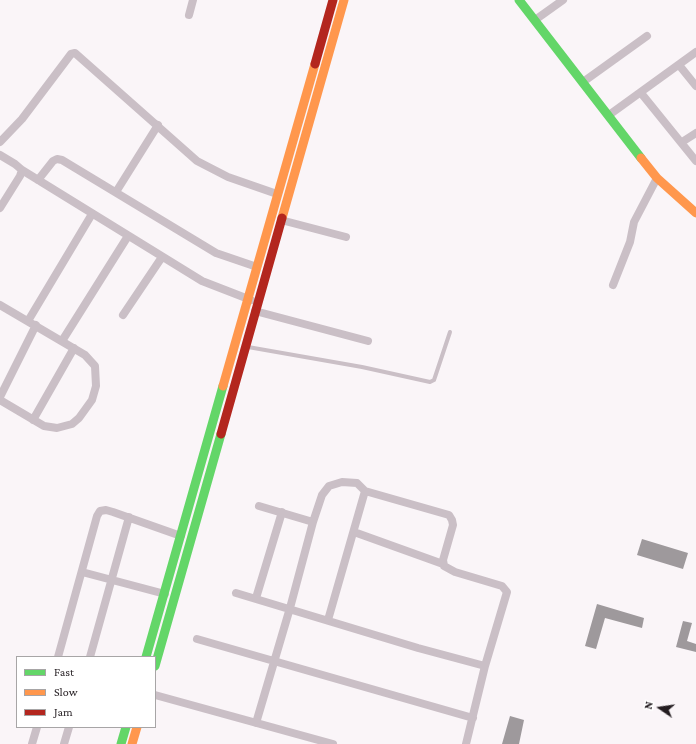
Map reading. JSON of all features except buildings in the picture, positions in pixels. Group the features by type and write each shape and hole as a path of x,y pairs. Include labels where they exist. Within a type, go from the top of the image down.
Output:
{"main road":[{"path":"146,656 333,0"},
{"path":"156,662 344,0"},
{"path":"519,0 658,178 696,213"},
{"path":"121,744 126,728"},
{"path":"132,744 137,728"}],"street":[{"path":"189,15 193,0"},
{"path":"535,20 563,0"},
{"path":"583,82 647,36"},
{"path":"609,115 696,52"},
{"path":"0,142 22,119 73,53 76,54 197,161 210,169 277,194"},
{"path":"679,65 696,86"},
{"path":"641,93 696,161"},
{"path":"116,192 158,126"},
{"path":"682,142 696,133"},
{"path":"0,155 92,214 202,281 248,299 256,307 368,341"},
{"path":"38,180 53,161 57,159 82,171 216,254 256,267"},
{"path":"0,208 20,176 22,170"},
{"path":"614,285 630,242 634,222 658,178"},
{"path":"1,309 32,323 74,348 90,359 95,366 96,386 92,400 79,418 65,427 49,428 33,420 0,398 32,323 92,214"},
{"path":"281,220 346,237"},
{"path":"62,341 128,236"},
{"path":"123,315 162,257"},
{"path":"33,420 74,348"},
{"path":"256,723 290,608 312,522 322,494 329,486 342,482 352,482 361,485 365,490 449,515 453,526 443,564"},
{"path":"328,620 365,490"},
{"path":"259,506 312,522"},
{"path":"58,656 100,511 106,510 129,517 181,536"},
{"path":"256,598 282,512"},
{"path":"90,656 129,517"},
{"path":"354,532 443,564 451,570 506,589 506,596 485,666 466,744"},
{"path":"82,572 165,594"},
{"path":"236,593 290,608 418,648 485,666"},
{"path":"197,639 473,718"},
{"path":"156,696 333,744"},
{"path":"32,744 37,728"},
{"path":"64,744 69,728"}],"lane":[{"path":"246,347 362,367 430,382 434,380 450,332"}],"traffic: fast":[{"path":"519,0 641,158"},
{"path":"146,656 223,386"},
{"path":"156,662 221,434"},
{"path":"121,744 126,728"}],"traffic: slow":[{"path":"282,218 344,0"},
{"path":"223,386 315,64"},
{"path":"641,158 657,178 696,213"},
{"path":"132,744 137,728"}],"traffic: jam":[{"path":"315,64 333,0"},
{"path":"221,434 282,218"}]}
